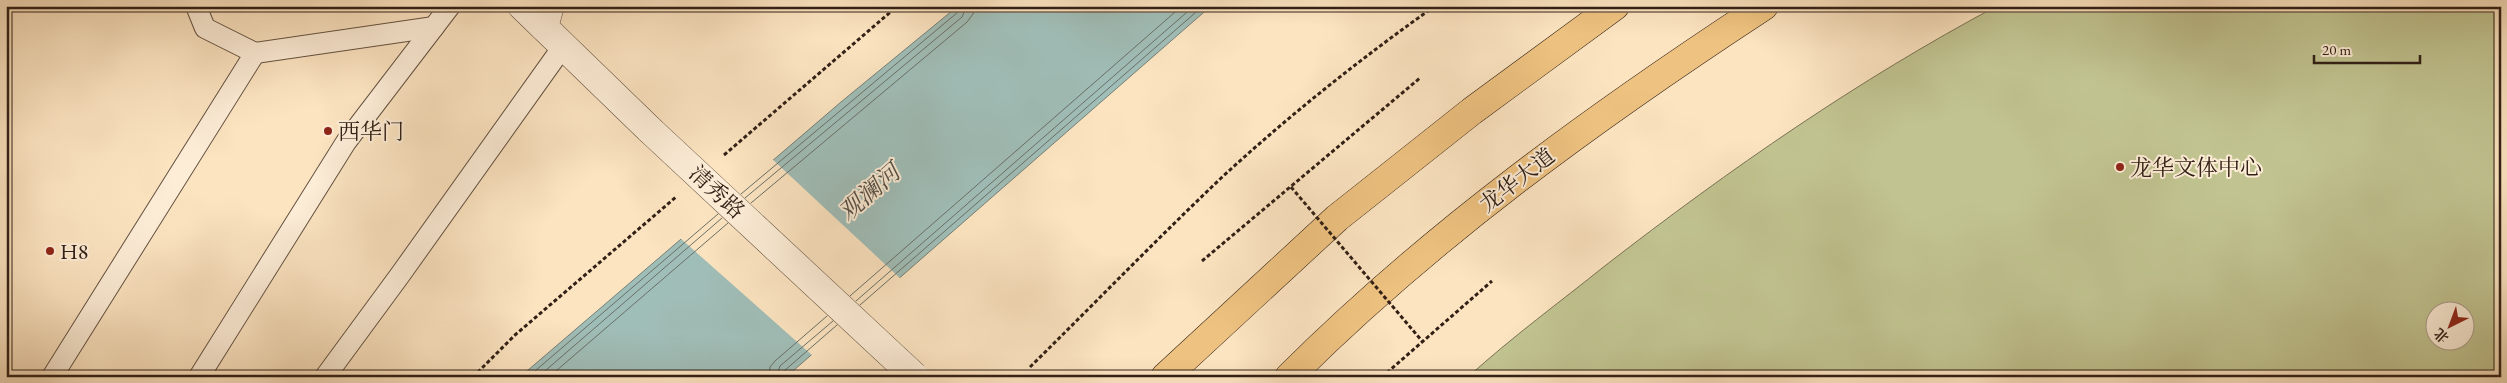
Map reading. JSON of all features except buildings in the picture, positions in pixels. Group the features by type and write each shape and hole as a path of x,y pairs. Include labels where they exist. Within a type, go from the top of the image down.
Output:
{"main road":[{"path":"1165,377 1337,218 1472,111 1615,6"},
{"name":"龙华大道","path":"1289,377 1331,335 1444,237 1532,168 1685,58 1764,6"}],"street":[{"name":"清秀路","path":"522,6 547,16 564,45 650,130 915,376"}],"lane":[{"path":"196,6 206,28 255,53 434,27"},
{"path":"200,377 346,142 450,6"},
{"path":"325,377 400,276 564,45"},
{"path":"52,377 255,53"}],"path":[{"path":"1030,367 1220,180 1295,113 1386,40 1435,6"},
{"path":"1202,261 1420,78"},
{"path":"1291,187 1422,340"},
{"path":"1382,377 1422,340 1492,282"}],"green space":[{"name":"龙华文体中心","path":"1997,6 2501,6 2501,377 1468,377 1536,320 1700,194 1796,127 1895,64"}],"water":[{"name":"观澜河","path":"958,6 1211,6 786,377 520,377 841,102"}],"pier":[{"path":"771,158 902,280 813,356 679,237"}],"place":[{"name":"西华门","path":"328,131"},
{"name":"龙华文体中心","path":"2120,167"},
{"name":"H8","path":"50,251"}]}
